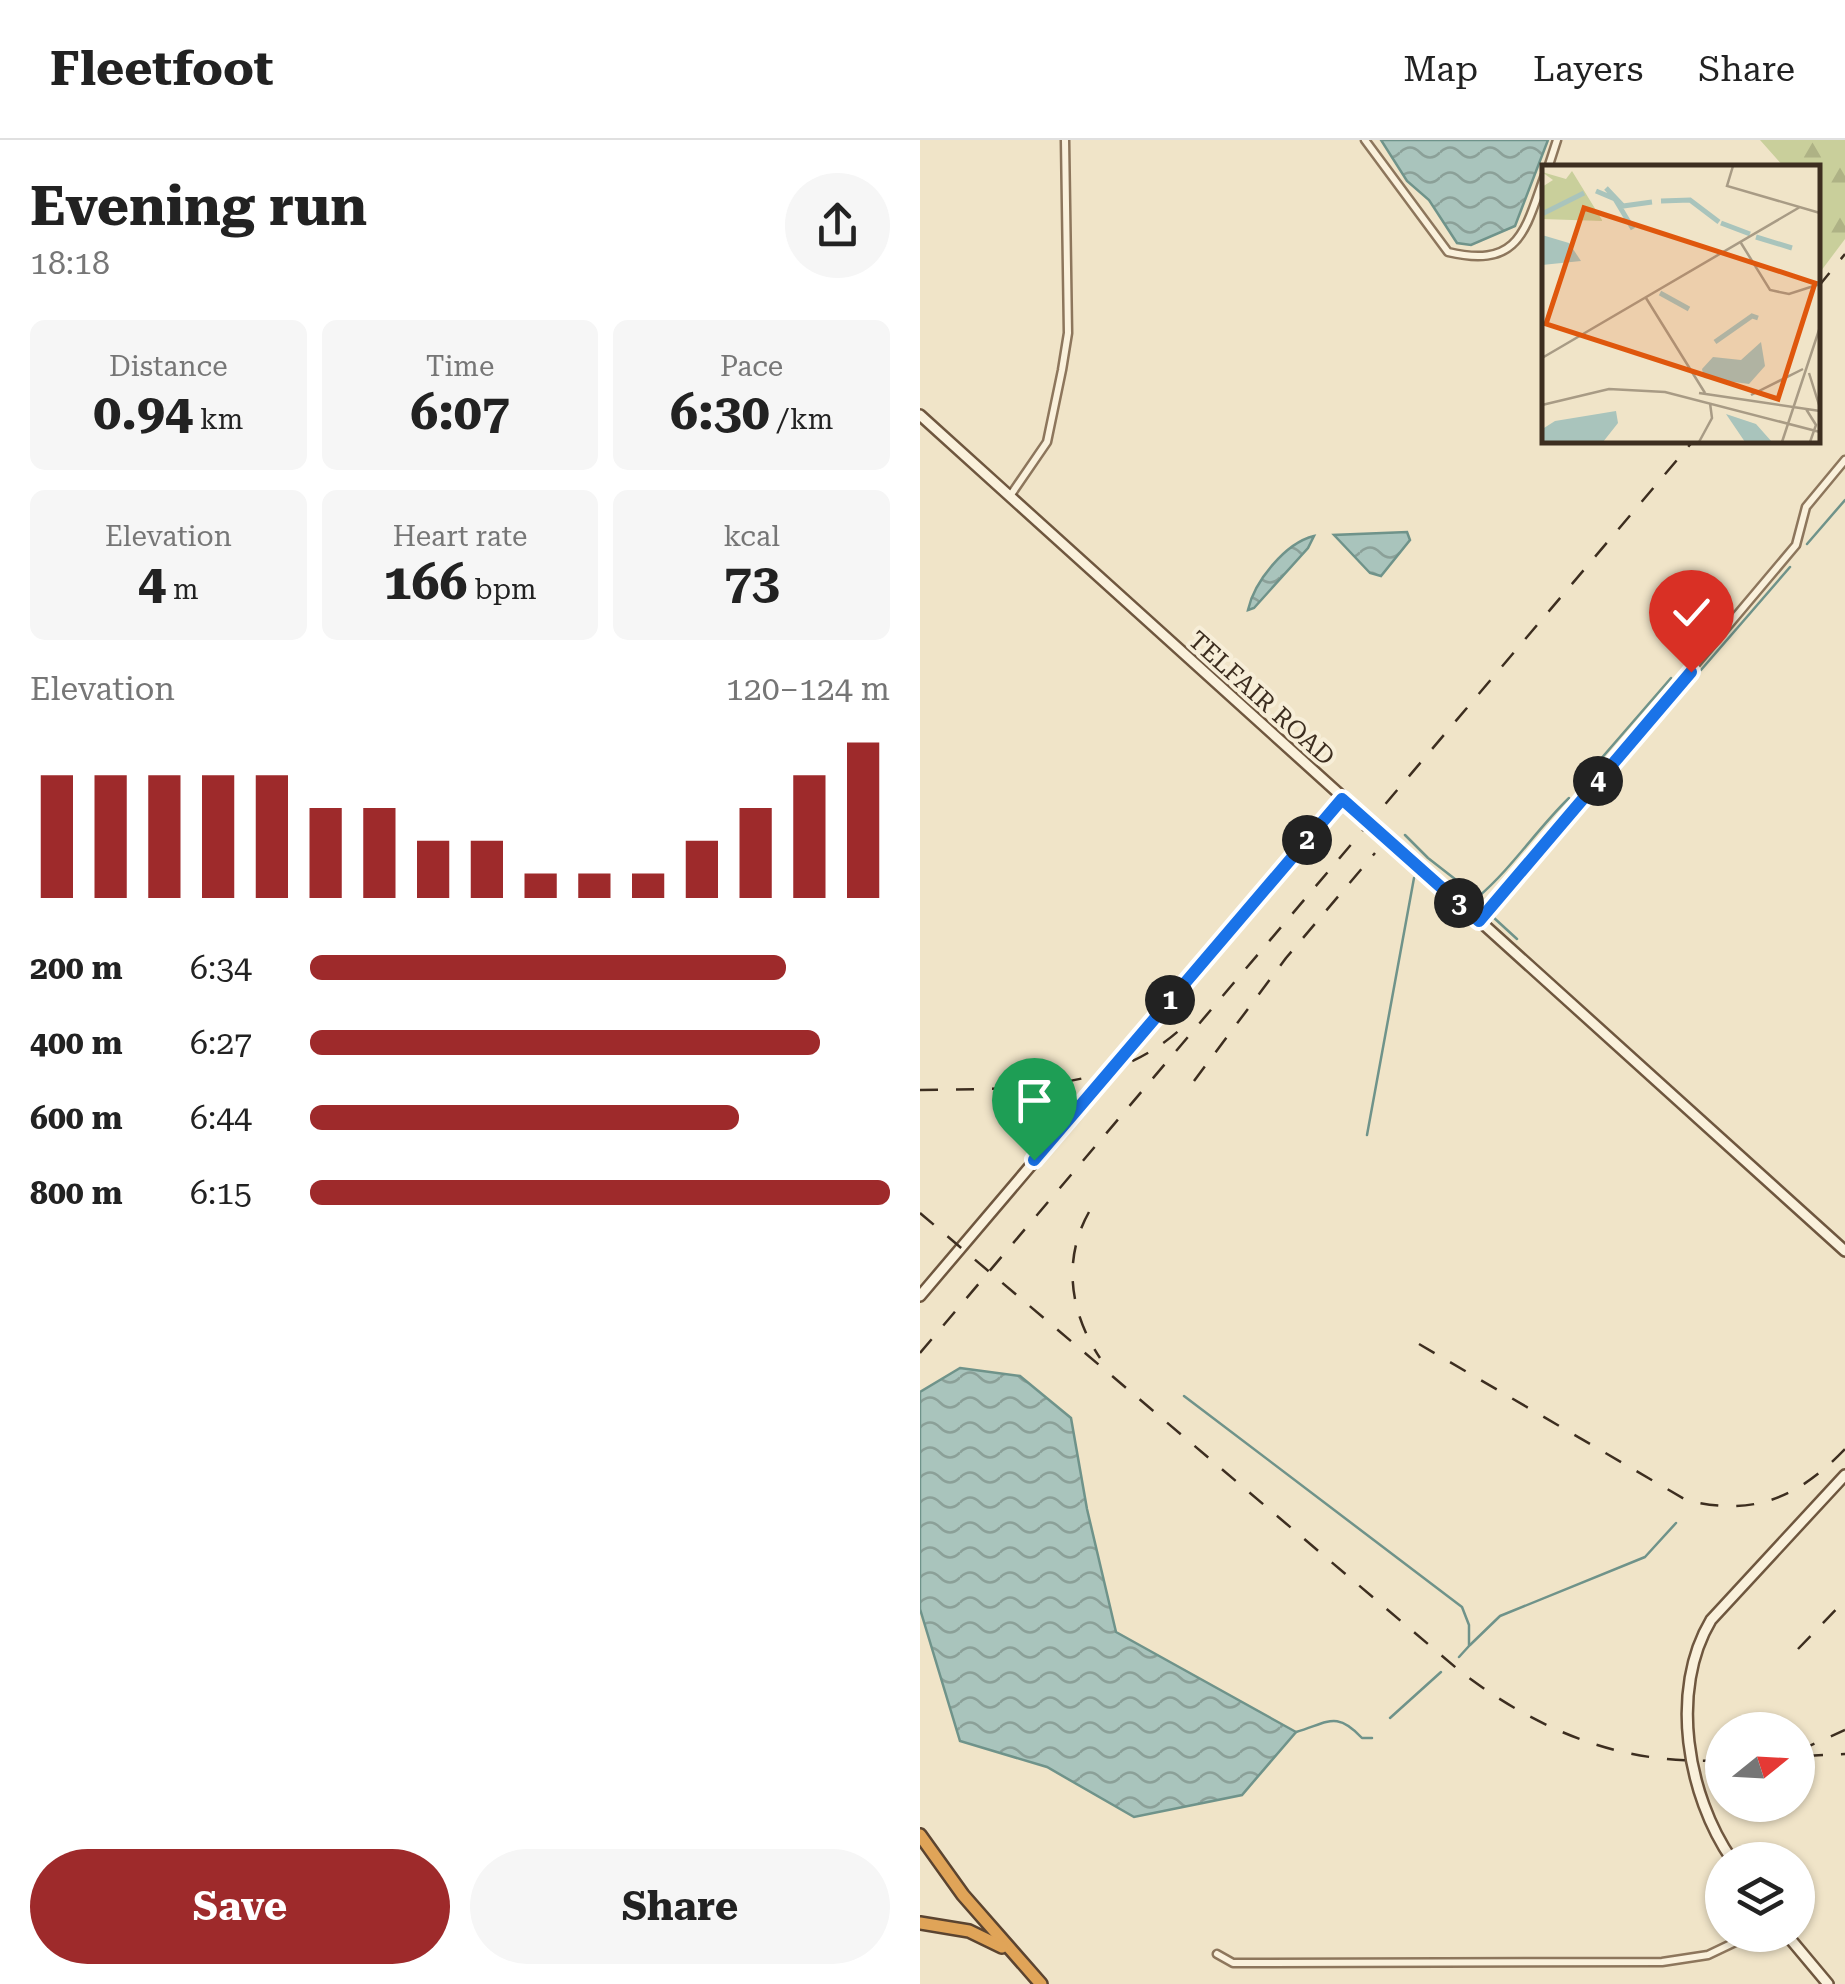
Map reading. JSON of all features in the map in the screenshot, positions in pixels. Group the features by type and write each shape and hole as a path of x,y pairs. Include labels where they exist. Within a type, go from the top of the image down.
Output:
{"highway":[{"path":"920,1835 962,1895 1040,1984"},
{"path":"920,1923 969,1931 994,1941 1018,1958"}],"street":[{"path":"1010,496 1046,442 1068,333 1066,140"},
{"path":"1365,140 1448,252 1467,257 1498,254 1523,236 1542,183"},
{"path":"1549,165 1558,140"},
{"name":"TELFAIR ROAD","path":"920,415 1845,1251"},
{"path":"1479,921 1796,545 1806,506 1845,460"},
{"path":"920,1296 1342,799"},
{"path":"1721,1842 1700,1799 1686,1712 1688,1677 1697,1644 1711,1620 1845,1475"},
{"path":"1218,1954 1233,1964 1662,1962 1714,1952"},
{"path":"1801,1952 1828,1984"}],"green space":[{"path":"1760,140 1845,140 1845,239 1820,272 1820,165 1782,165"}],"water":[{"path":"1381,140 1548,140 1515,226 1471,245 1457,243 1429,200 1407,181"},
{"path":"1407,532 1410,540 1381,576 1370,573 1334,535"},
{"path":"1314,536 1308,548 1248,610 1272,565 1292,547"},
{"path":"960,1368 1020,1376 1071,1418 1087,1509 1116,1632 1296,1732 1242,1795 1134,1817 1047,1767 960,1741 920,1609 920,1392"}],"waterway":[{"path":"1807,544 1845,500"},
{"path":"1701,670 1790,567"},
{"path":"1686,661 1701,642"},
{"path":"1580,783 1671,678"},
{"path":"1652,730 1688,687"},
{"path":"1542,859 1638,747"},
{"path":"1405,835 1478,897 1569,798"},
{"path":"1367,1135 1414,878"},
{"path":"1517,939 1493,917 1526,878"},
{"path":"1184,1396 1462,1607 1469,1625 1469,1646 1459,1657"},
{"path":"1470,1645 1500,1616 1645,1557 1676,1523"},
{"path":"1390,1718 1441,1672"},
{"path":"1296,1732 1338,1721 1362,1738 1372,1738"}],"railway":[{"path":"1820,285 1845,254"},
{"path":"920,1353 1692,442"},
{"path":"1194,1081 1286,958 1375,853"},
{"path":"920,1090 1026,1087 1093,1076 1156,1048 1184,1026"},
{"path":"1089,1212 1075,1249 1073,1286 1082,1323 1100,1358"},
{"path":"920,1213 1461,1672 1491,1693 1584,1740 1650,1757 1705,1760"},
{"path":"1419,1344 1686,1500 1732,1506 1773,1499 1810,1480 1845,1449"},
{"path":"1798,1649 1845,1600"},
{"path":"1815,1743 1845,1730"},
{"path":"1815,1756 1845,1754"}],"route":[{"path":"1034,1160 1342,799 1479,921 1691,672"}]}
